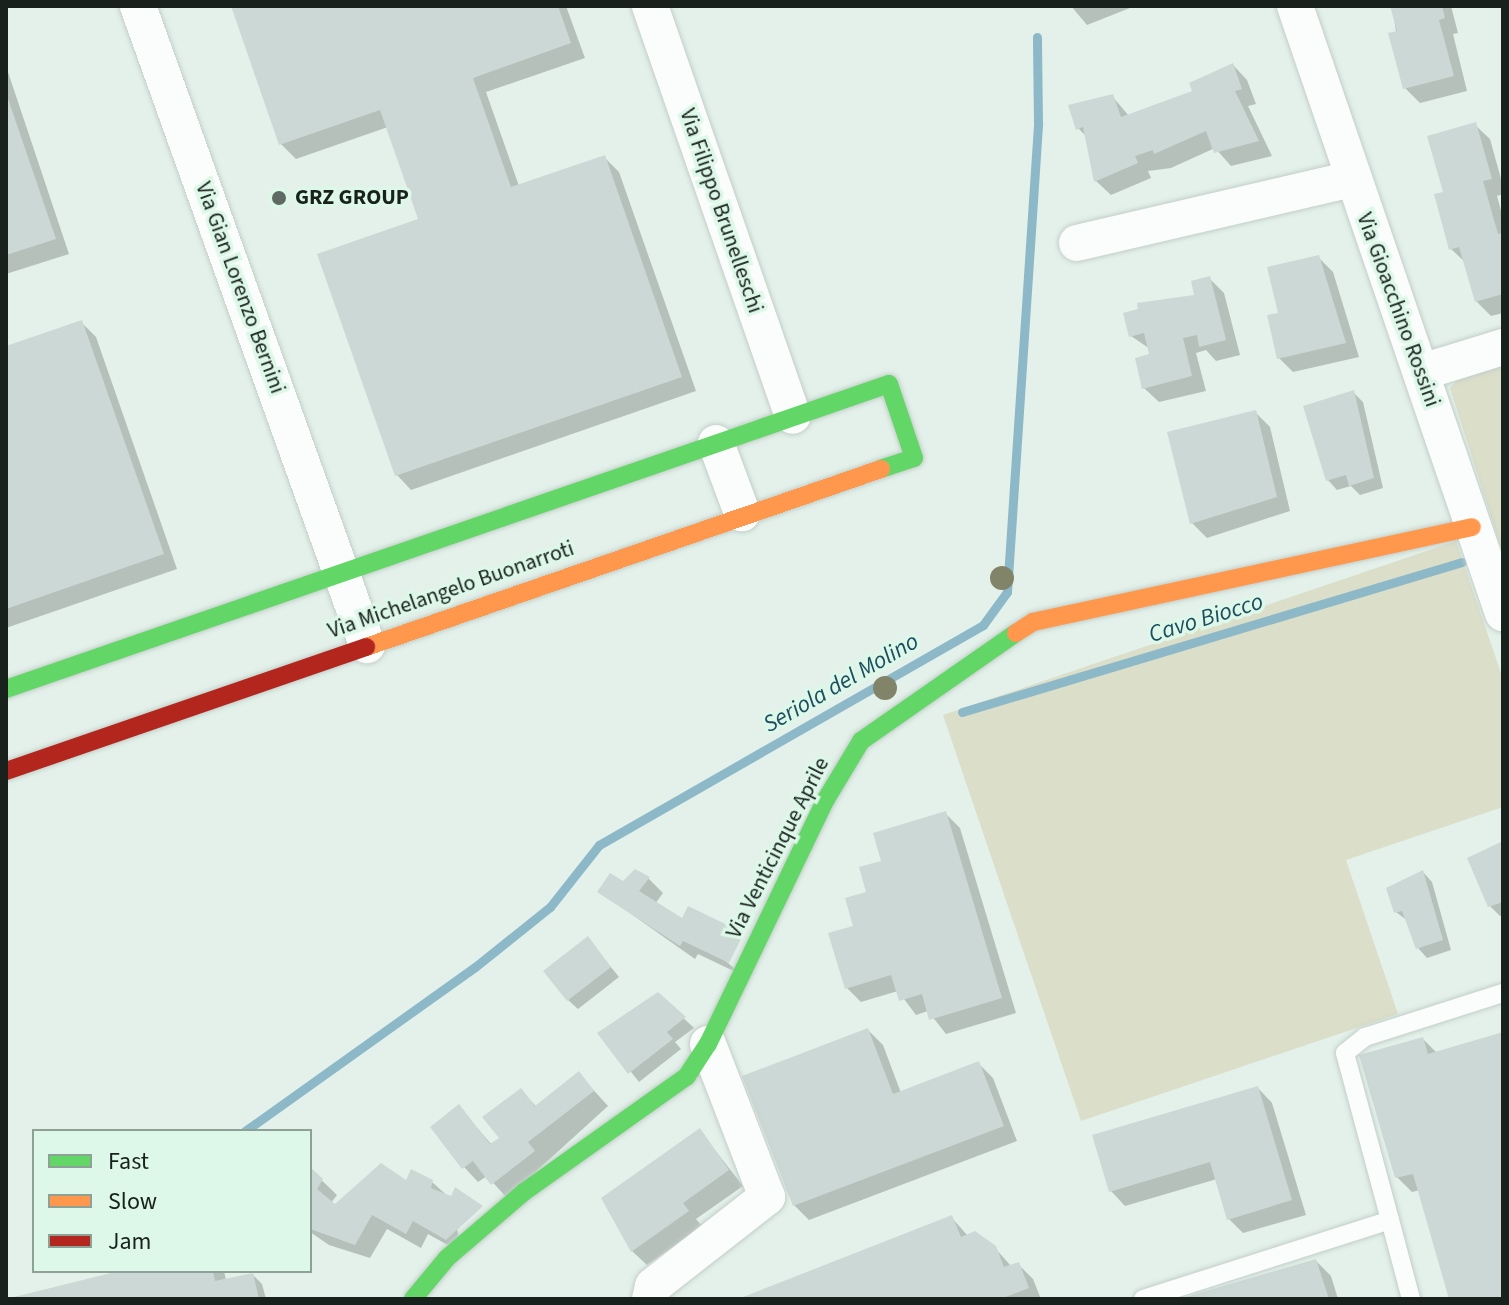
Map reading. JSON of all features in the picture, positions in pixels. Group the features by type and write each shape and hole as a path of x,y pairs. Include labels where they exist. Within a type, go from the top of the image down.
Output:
{"street":[{"name":"Via Gian Lorenzo Bernini","path":"138,6 367,645"},
{"name":"Via Filippo Brunelleschi","path":"650,6 793,416"},
{"name":"Via Gioacchino Rossini","path":"1295,6 1503,613"},
{"path":"1077,243 1352,179"},
{"path":"1422,372 1503,347"},
{"name":"Via Michelangelo Buonarroti","path":"6,771 742,513 914,458 889,384 793,416"},
{"path":"6,689 793,416"},
{"path":"716,443 742,513"},
{"name":"Via Venticinque Aprile","path":"413,1299 447,1258 524,1192 687,1076 708,1044 825,801 861,741 916,699 1033,622 1472,527"},
{"path":"650,1299 653,1286 767,1197 708,1044"}],"lane":[{"path":"1411,1299 1345,1053 1365,1037 1503,993"},
{"path":"1143,1299 1390,1220"}],"green space":[{"path":"1503,366 1503,554 1450,388 1458,379"},
{"path":"1456,541 1503,679 1503,807 1346,860 1398,1014 1081,1121 943,715"}],"building":[{"path":"231,6 558,6 571,43 473,78 511,187 605,155 682,377 395,476 317,254 418,219 380,110 279,145"},
{"path":"1390,6 1442,6 1445,18 1439,20 1454,76 1403,89 1388,33 1397,31"},
{"path":"1233,63 1242,89 1235,91 1259,141 1214,153 1206,131 1154,154 1153,150 1135,156 1138,163 1094,182 1083,127 1076,130 1068,105 1113,94 1121,117 1192,91 1189,83"},
{"path":"6,93 56,239 6,255"},
{"path":"1476,122 1492,179 1483,181 1498,234 1503,233 1503,294 1475,302 1459,247 1449,250 1434,194 1443,192 1427,136"},
{"path":"1319,255 1346,343 1277,359 1267,315 1278,313 1267,267"},
{"path":"1210,276 1226,340 1199,347 1197,335 1183,338 1192,376 1142,389 1135,358 1149,354 1144,333 1129,337 1123,313 1138,309 1137,303 1194,295 1191,281"},
{"path":"82,320 164,554 6,609 6,346"},
{"path":"1354,390 1374,478 1349,486 1346,475 1326,481 1303,406"},
{"path":"1256,410 1277,497 1190,524 1167,432"},
{"path":"946,811 1002,998 929,1020 922,994 899,1001 891,975 845,989 828,933 853,926 845,898 866,892 859,867 881,861 873,833"},
{"path":"1503,841 1503,902 1488,907 1467,858"},
{"path":"635,869 650,877 639,891 682,918 688,906 744,933 729,963 683,941 680,946 597,892 610,873 623,881"},
{"path":"1423,870 1443,940 1416,949 1402,911 1394,913 1386,888"},
{"path":"588,936 611,967 567,1001 543,971"},
{"path":"658,992 686,1017 667,1032 673,1039 628,1074 597,1033"},
{"path":"868,1028 893,1094 979,1061 1004,1126 793,1206 742,1076"},
{"path":"1503,1032 1503,1299 1449,1299 1413,1174 1395,1178 1359,1055 1423,1037 1428,1054"},
{"path":"579,1071 594,1091 528,1142 535,1151 491,1185 473,1161 462,1169 430,1127 459,1104 490,1144 499,1138 482,1117 521,1088 535,1106"},
{"path":"1258,1086 1292,1200 1227,1220 1210,1162 1109,1192 1092,1135"},
{"path":"700,1128 729,1170 683,1203 689,1211 631,1252 601,1198"},
{"path":"381,1163 406,1180 411,1169 433,1180 431,1188 451,1196 455,1187 483,1206 446,1240 413,1221 406,1234 372,1215 355,1245 312,1230 312,1169 323,1179 317,1189 335,1204"},
{"path":"952,1215 961,1237 975,1231 996,1246 1004,1267 1019,1262 1029,1288 1000,1299 738,1299"},
{"path":"1316,1259 1329,1299 1182,1299 1182,1298"},
{"path":"111,1273 213,1273 215,1281 253,1273 259,1299 6,1299"}],"waterway":[{"name":"Seriola del Molino","path":"248,1129 475,967 550,907 599,845 983,625 1007,592 1038,123 1037,37"},
{"name":"Cavo Biocco","path":"962,712 1462,562"}],"traffic: fast":[{"path":"6,689 889,384 914,458 881,469"},
{"path":"413,1299 447,1258 524,1192 687,1076 708,1044 825,801 861,741 1016,633"}],"traffic: slow":[{"path":"366,647 881,469"},
{"path":"1016,633 1033,622 1472,527"}],"traffic: jam":[{"path":"6,771 366,647"}],"place":[{"name":"GRZ GROUP","path":"279,198"}]}
